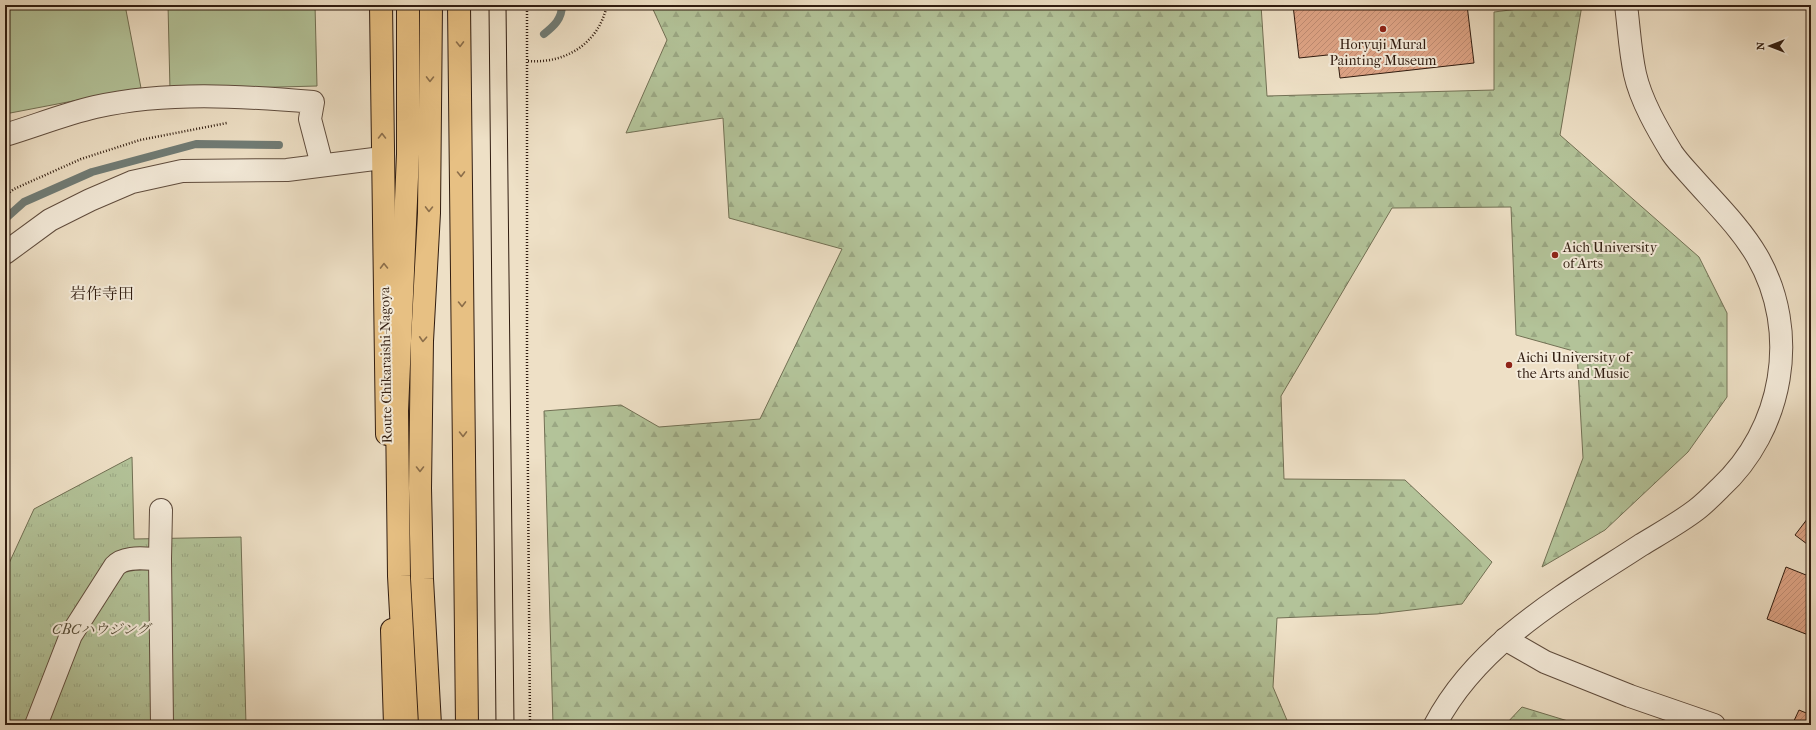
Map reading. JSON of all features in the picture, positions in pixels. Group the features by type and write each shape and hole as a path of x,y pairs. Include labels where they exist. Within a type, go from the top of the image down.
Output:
{"main road":[{"name":"Route Chikaraishi-Nagoya","path":"381,5 382,158 389,553 395,725"},
{"path":"407,725 399,576 397,411 407,169 408,5"},
{"path":"459,5 466,725"},
{"path":"430,725 422,579 420,488 422,341 429,205 431,15"}],"street":[{"path":"1435,725 1443,708 1465,679 1506,639 1564,595 1697,510 1732,477 1749,456 1764,429 1778,390 1782,328 1776,300 1758,257 1739,230 1674,156 1653,119 1635,75 1626,5"},
{"path":"5,135 95,108 166,97 251,97 313,102 310,120 322,165"},
{"path":"5,253 50,220 90,200 132,182 182,172 287,170 382,158"},
{"path":"161,510 160,559 162,725"},
{"path":"36,725 72,635 115,566 120,560 160,559"},
{"path":"1506,639 1545,662 1630,696 1714,725"}],"path":[{"path":"527,5 527,363 530,725"},
{"path":"528,60 539,62 553,59 571,54 582,47 592,37 598,28 605,15 607,5"},
{"path":"5,196 14,189 81,160 140,140 234,122"}],"green space":[{"path":"5,5 125,5 141,88 5,114"},
{"path":"168,5 315,5 317,86 170,90"},
{"path":"651,5 1261,5 1267,96 1494,90 1494,12 1550,5 1582,5 1560,135 1699,257 1727,313 1727,397 1688,452 1605,530 1542,567 1583,458 1577,352 1516,335 1511,207 1392,208 1281,396 1284,479 1405,480 1492,562 1462,604 1377,614 1277,618 1273,687 1289,725 553,725 544,411 621,405 659,427 760,419 842,249 729,218 723,118 626,133 667,40"},
{"name":"CBCハウジング","path":"132,457 134,539 241,537 246,725 5,725 5,572 34,509"},
{"path":"1522,707 1581,725 1505,725"}],"building":[{"name":"Horyuji Mural Painting Museum","path":"1293,5 1467,5 1474,63 1340,78 1337,54 1299,58"},
{"path":"1811,514 1811,547 1795,535"},
{"path":"1786,567 1811,577 1811,636 1767,619"},
{"path":"1799,710 1811,715 1811,725 1792,725"}],"waterway":[{"path":"544,34 557,22 561,14 562,5"},
{"path":"5,219 24,202 92,172 196,144 279,145"}],"tram line":[{"path":"489,5 496,725"},
{"path":"506,5 514,725"}],"place":[{"name":"Horyuji Mural Painting Museum","path":"1383,29"},
{"name":"Aich University of Arts","path":"1555,255"},
{"name":"Aichi University of the Arts and Music","path":"1509,365"}],"district":[{"name":"岩作寺田","path":"102,293"}]}
